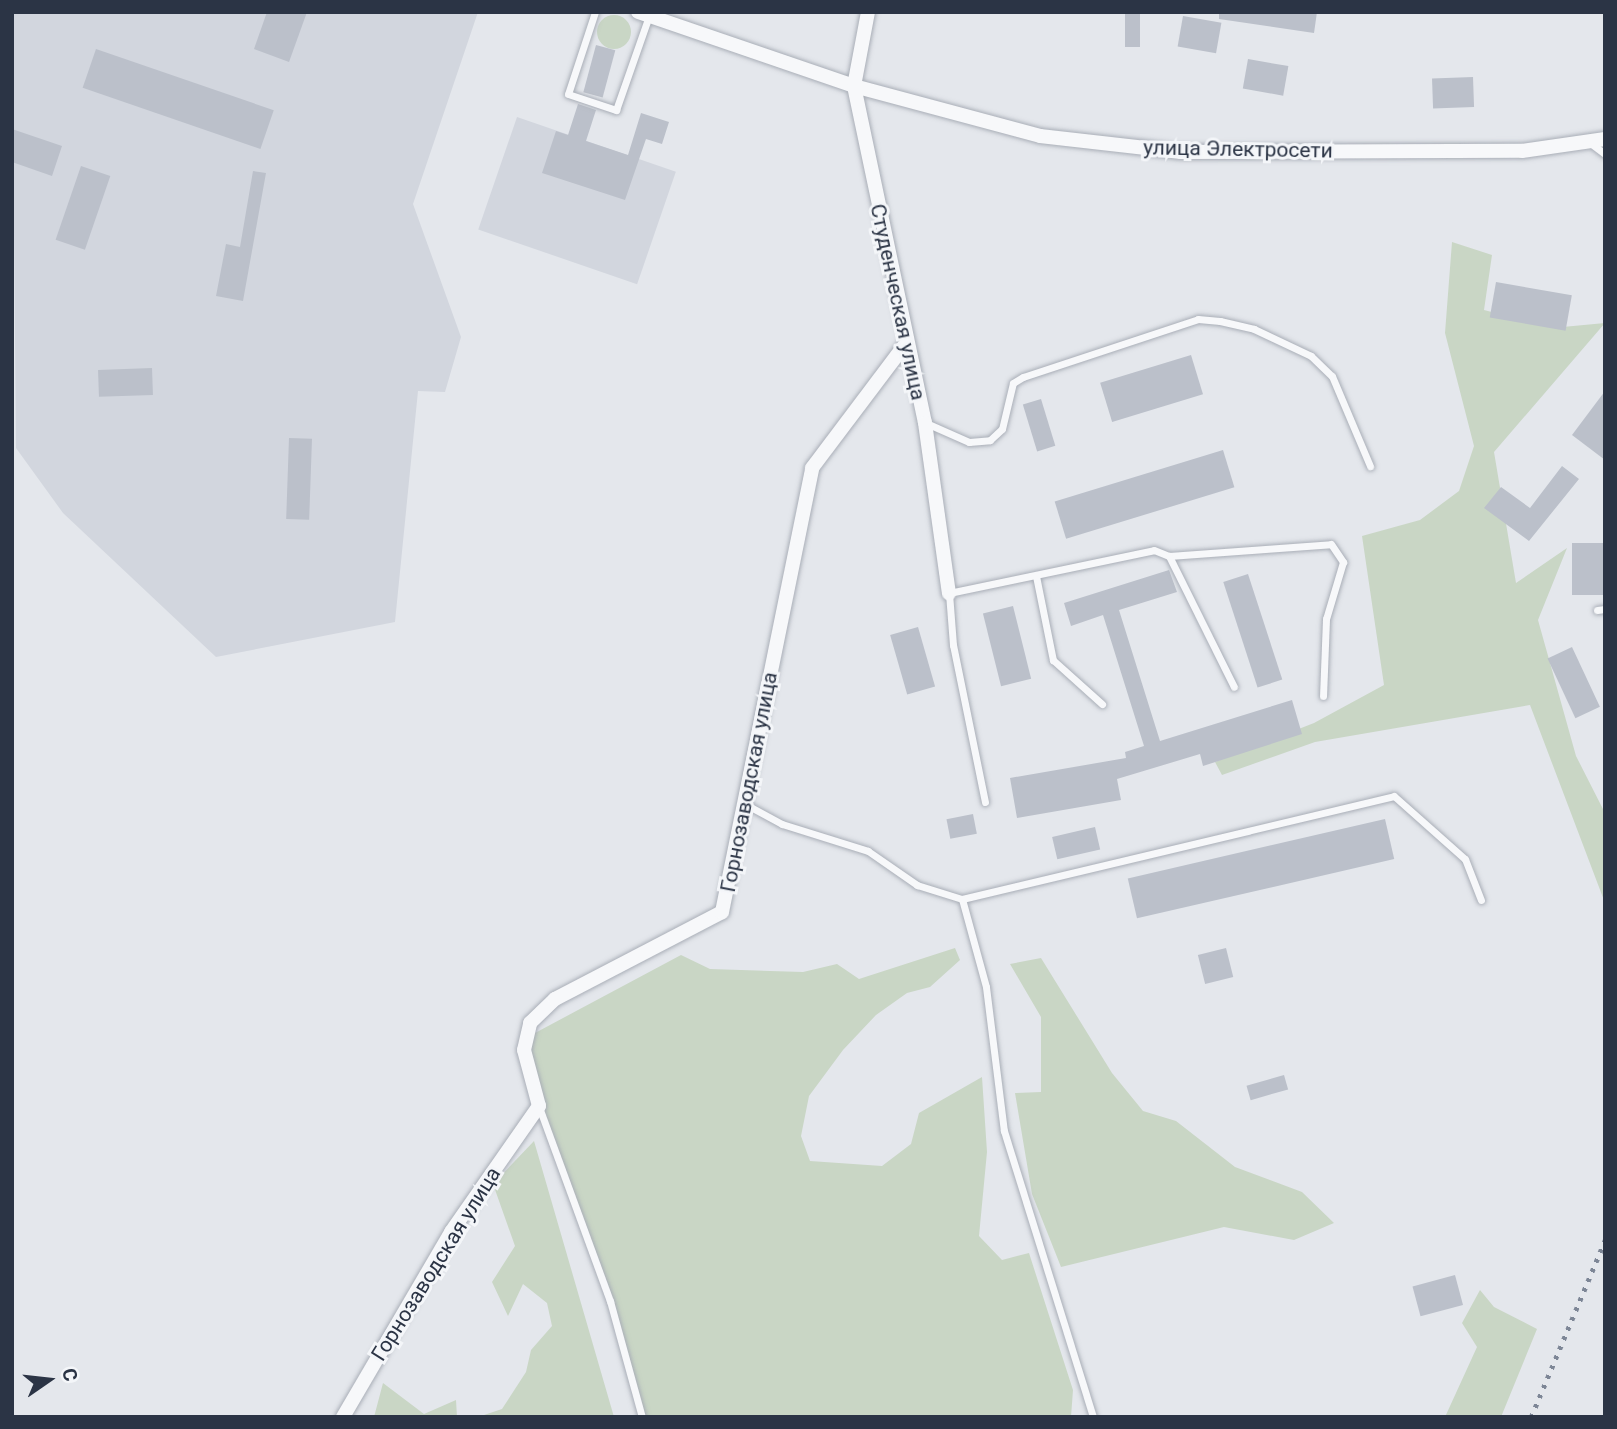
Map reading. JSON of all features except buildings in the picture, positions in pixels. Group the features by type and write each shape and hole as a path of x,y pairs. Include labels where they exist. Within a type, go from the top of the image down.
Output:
{"street":[{"name":"Студенческая улица","path":"868,12 854,86 904,346 925,423 949,593"},
{"name":"улица Электросети","path":"644,14 854,86 1040,136 1181,152 1522,151 1605,139"},
{"name":"Горнозаводская улица","path":"343,1417 451,1232 539,1106 524,1050 530,1023 555,999 722,912 812,468 904,346"}],"lane":[{"path":"595,12 568,94 616,110 644,14"},
{"path":"1588,142 1605,154"},
{"path":"925,423 970,442 990,440 1002,429 1013,383 1023,377 1198,319 1220,321 1254,328 1311,356 1332,376 1370,466"},
{"path":"985,802 953,645 949,593 1036,576 1132,551 1169,556 1331,544 1343,562 1326,619 1323,696"},
{"path":"1169,556 1234,687"},
{"path":"1036,576 1053,660 1102,704"},
{"path":"744,803 782,824 869,851 917,885 962,898 1394,796 1465,859 1481,900"},
{"path":"962,898 986,987 1004,1131 1093,1417"},
{"path":"539,1106 610,1301 642,1417"}],"shaded area":[{"path":"12,12 478,12 413,204 461,337 445,392 418,391 395,622 216,657 63,513 16,448"},
{"path":"517,117 676,172 637,284 478,230"}],"green space":[{"path":"614,15 626,20 631,32 626,44 614,49 602,44 597,32 602,20"},
{"path":"1452,242 1492,255 1484,310 1552,328 1605,323 1494,452 1516,583 1567,548 1538,620 1576,756 1605,813 1605,903 1530,705 1315,742 1222,775 1215,762 1314,723 1384,685 1362,536 1420,520 1459,491 1474,446 1445,333"},
{"path":"955,948 960,960 930,987 907,993 876,1015 843,1050 809,1096 801,1136 810,1161 882,1166 911,1144 919,1113 982,1077 987,1152 979,1236 1002,1260 1029,1253 1073,1390 1071,1417 643,1417 613,1298 545,1115 531,1048 535,1033 681,955 710,969 803,972 837,964 859,979"},
{"path":"1041,958 1112,1073 1143,1111 1176,1121 1235,1167 1302,1192 1334,1223 1294,1240 1224,1227 1061,1267 1032,1194 1015,1093 1041,1092 1041,1017 1010,964"},
{"path":"534,1141 614,1417 478,1417 502,1409 526,1372 531,1350 552,1326 547,1303 523,1284 508,1316 492,1282 515,1246 493,1184"},
{"path":"1480,1290 1494,1307 1537,1329 1501,1417 1445,1417 1477,1347 1462,1323"},
{"path":"383,1383 424,1414 456,1400 457,1417 374,1417"}],"railway":[{"path":"1531,1417 1605,1240"}]}
